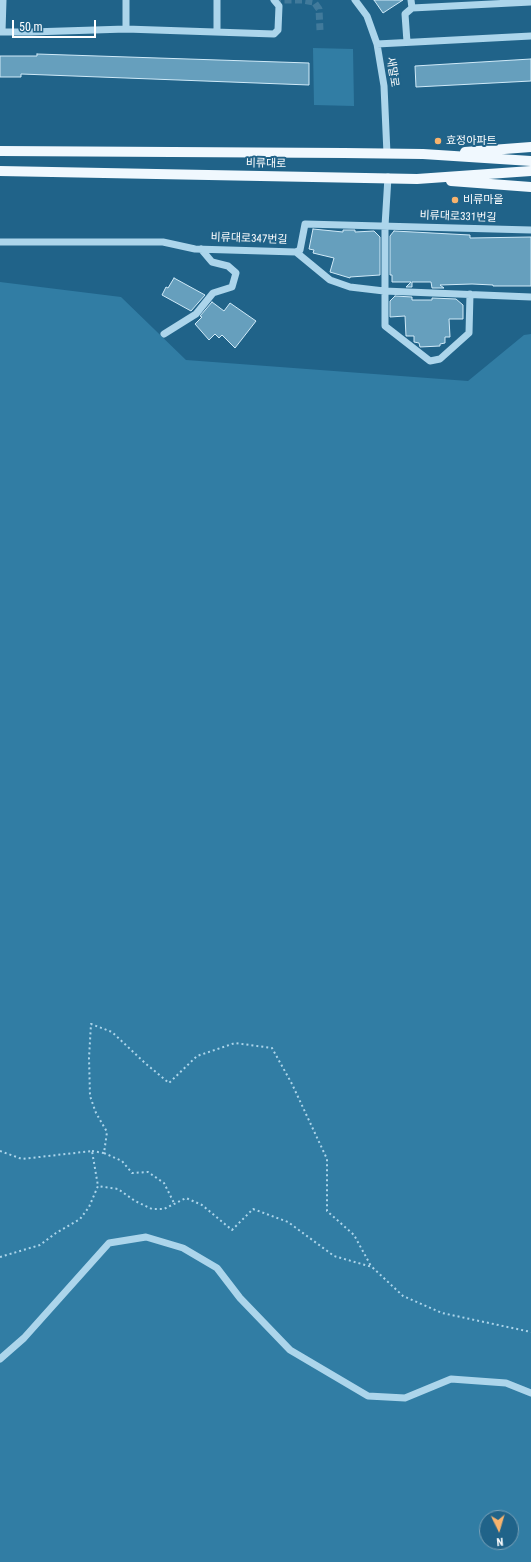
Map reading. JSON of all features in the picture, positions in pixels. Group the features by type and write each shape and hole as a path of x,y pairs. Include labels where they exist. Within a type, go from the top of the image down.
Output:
{"main road":[{"path":"423,154 531,147"},
{"name":"비류대로","path":"0,151 423,154 531,161"},
{"name":"비류대로","path":"0,171 332,178 388,177 417,179 531,171"},
{"path":"417,179 531,186"}],"street":[{"path":"3,0 1,32 126,29 274,34 278,30 279,6 274,0"},
{"path":"126,0 126,29"},
{"path":"217,0 217,32"},
{"name":"새말로","path":"355,0 367,16 376,44 384,86 388,154"},
{"path":"411,0 412,8"},
{"path":"407,42 404,14 412,8 531,2"},
{"path":"376,44 531,36"},
{"path":"388,177 385,226 385,326 430,361 440,359 469,333 470,294 531,297"},
{"name":"비류대로347번길","path":"296,252 300,250 305,224 385,226"},
{"name":"비류대로331번길","path":"385,226 531,230"},
{"name":"비류대로347번길","path":"0,242 163,242 201,249 296,252 330,280 350,287 384,291 470,294"},
{"path":"164,334 196,314 213,293 232,287 236,273 228,266 212,262 201,249"},
{"path":"0,1359 24,1338 109,1244 146,1237 183,1248 217,1268 240,1298 290,1350 368,1396 405,1398 451,1379 506,1383 531,1393"}],"path":[{"path":"104,1153 107,1132 96,1113 90,1096 89,1058 91,1024 112,1032 169,1083 197,1056 229,1045 235,1043 272,1048 292,1084 327,1159 327,1211 354,1235 372,1267 403,1296 442,1313 488,1321 531,1332"},
{"path":"0,1152 22,1159 92,1151 104,1153 122,1161 132,1173 148,1172 164,1183 174,1203"},
{"path":"0,1257 40,1245 56,1233 80,1219 89,1207 98,1186 92,1151"},
{"path":"98,1186 118,1189 135,1201 152,1209 164,1208 186,1198 202,1205 232,1230 253,1209 288,1222 334,1256 372,1267"}],"shaded area":[{"path":"313,48 353,49 354,106 314,105"},
{"path":"0,282 121,297 186,360 468,381 524,335 531,334 531,1562 0,1562"}],"building":[{"path":"374,0 403,0 383,13"},
{"path":"37,54 309,63 309,85 21,74 21,77 0,77 0,56 37,56"},
{"path":"531,59 531,81 416,87 415,66"},
{"path":"313,229 343,232 343,230 355,230 355,232 374,231 380,237 380,275 350,278 330,272 334,258 313,253 314,250 309,249"},
{"path":"394,231 470,235 470,238 531,237 531,286 493,286 472,284 440,285 444,288 432,288 431,282 412,282 412,287 406,287 411,282 392,282 392,275 390,275 390,236"},
{"path":"174,278 205,295 191,311 162,295 166,287 168,288"},
{"path":"395,296 412,297 412,300 432,300 432,298 456,299 463,305 463,319 449,319 450,337 445,337 445,343 440,344 440,346 420,347 419,343 414,342 414,336 406,336 405,316 390,317 390,301"},
{"path":"212,302 224,311 230,303 256,321 235,348 222,335 219,338 215,334 209,340 195,324 202,317 200,316"}],"tunnel":[{"path":"274,0 302,0 314,2 319,9 320,30"}],"place":[{"name":"효정아파트","path":"438,141"},
{"name":"비류마을","path":"455,200"}]}
